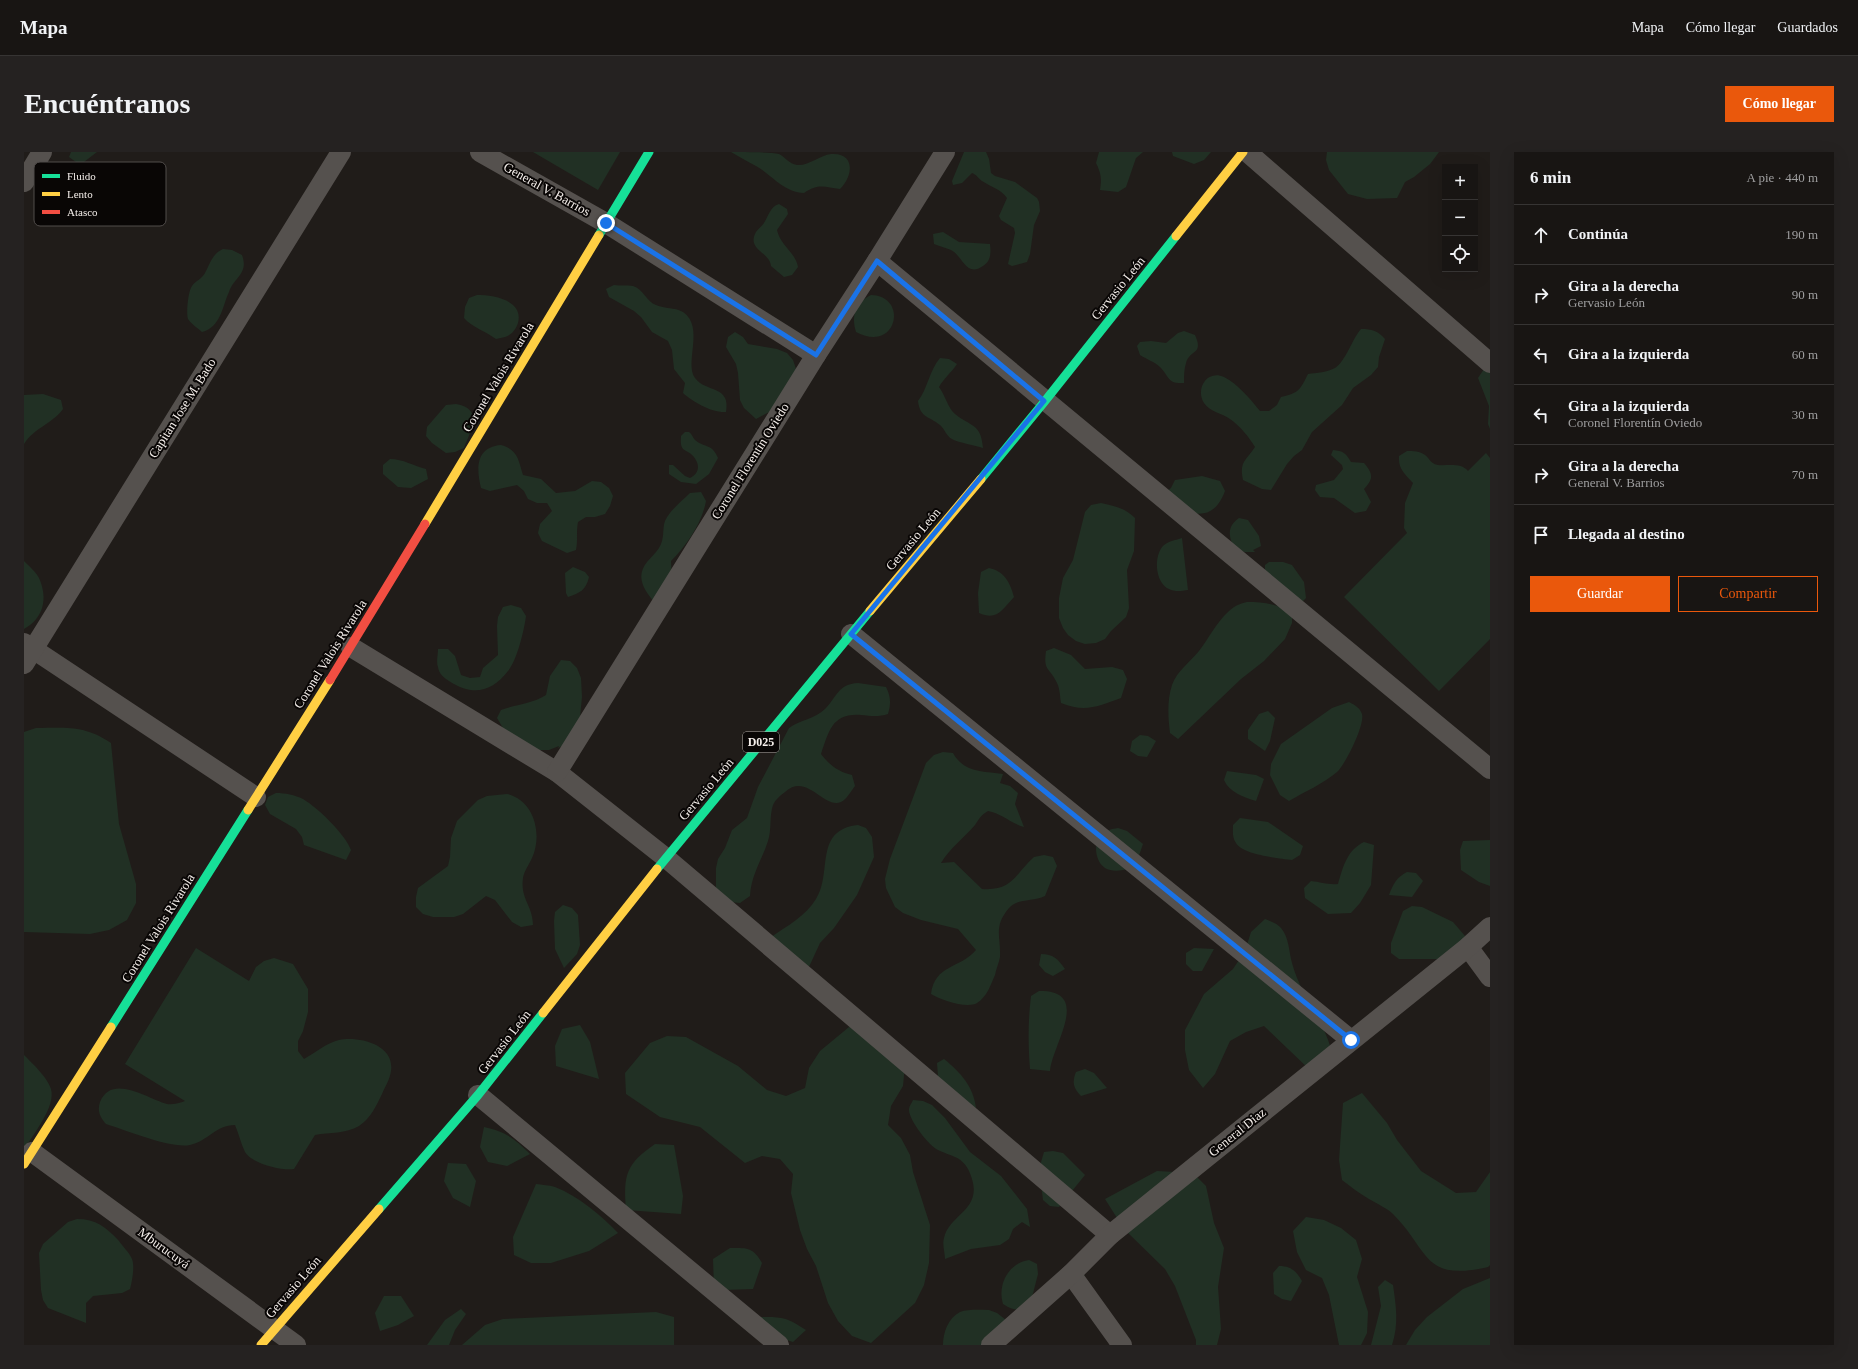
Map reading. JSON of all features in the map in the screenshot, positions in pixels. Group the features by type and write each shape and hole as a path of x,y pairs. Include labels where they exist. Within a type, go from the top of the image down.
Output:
{"main road":[{"name":"Coronel Valois Rivarola","path":"28,1158 351,647 649,152"},
{"name":"Gervasio León","path":"261,1345 274,1328 478,1095 666,858 1044,401 1243,152"}],"street":[{"path":"36,162 42,152"},
{"name":"Capitan Jose M. Bado","path":"27,652 341,152"},
{"name":"General V. Barrios","path":"480,152 606,223 816,355"},
{"name":"Coronel Florentín Oviedo","path":"557,772 816,355 945,152"},
{"path":"1247,152 1490,363"},
{"path":"24,182 34,165"},
{"path":"877,261 1044,401 1490,769"},
{"path":"851,634 1351,1040"},
{"path":"351,647 557,772 666,858 1110,1235"},
{"path":"27,652 256,797"},
{"name":"General Diaz","path":"991,1345 1071,1274 1110,1235 1468,947 1490,927"},
{"path":"1468,947 1490,977"},
{"path":"478,1095 779,1345"},
{"name":"Mburucuyá","path":"28,1158 274,1328 296,1345"},
{"path":"1071,1274 1122,1345"}],"green space":[{"path":"71,152 97,152 84,162 76,162 69,157"},
{"path":"533,152 620,152 598,190"},
{"path":"731,152 763,152 779,154 797,165 806,164 827,155 839,154 845,157 850,166 848,178 840,189 822,186 813,188 804,193 797,192 785,187 756,166"},
{"path":"964,152 986,152 989,159 991,173 995,176 1015,182 1037,198 1040,211 1034,225 1030,254 1027,262 1012,266 1008,264 1015,233 1014,228 1001,220 999,216 1007,198 1005,195 972,173 962,183 953,185 952,181"},
{"path":"1099,152 1143,152 1136,158 1126,187 1118,192 1100,190 1101,176 1096,163"},
{"path":"1172,152 1211,152 1204,160 1194,164 1173,156"},
{"path":"1327,152 1439,152 1430,164 1414,177 1405,182 1397,198 1367,199 1348,194 1329,170 1326,160"},
{"path":"779,204 787,209 788,214 777,230 781,240 797,262 798,267 792,275 784,277 771,266 770,261 754,243 756,232 764,223 772,209"},
{"path":"943,232 959,242 990,244 988,262 977,269 969,268 951,250 934,244 933,234"},
{"path":"223,249 232,250 242,255 244,267 231,287 217,321 213,326 202,332 188,319 187,316 189,293 193,284 204,275 214,256"},
{"path":"614,285 633,286 640,290 653,303 683,312 693,327 694,336 692,371 695,378 700,383 716,390 725,397 727,403 726,412 715,411 703,406 683,393 685,383 674,369 672,350 668,341 652,332 641,317 634,311 609,297 606,289"},
{"path":"477,295 501,298 513,305 519,318 516,327 510,335 496,339 464,318 465,307 469,298"},
{"path":"871,295 883,298 890,304 894,313 893,322 889,330 881,336 870,337 856,332 854,315 856,310 861,302"},
{"path":"1361,329 1374,331 1385,339 1379,357 1378,367 1371,375 1353,388 1342,405 1312,432 1302,450 1287,464 1271,490 1262,489 1243,480 1242,469 1244,462 1255,447 1250,439 1234,422 1209,408 1204,403 1201,392 1204,382 1212,376 1218,375 1224,377 1239,388 1260,411 1269,411 1277,405 1281,397 1292,394 1298,390 1308,374 1329,370 1339,365"},
{"path":"1184,331 1195,335 1198,346 1186,363 1184,370 1184,383 1178,383 1169,379 1158,365 1140,355 1137,346 1140,342 1151,341 1166,343 1178,333"},
{"path":"735,332 743,337 748,344 777,349 787,353 793,360 796,369 796,379 773,410 756,419 744,408 740,400 736,364 726,347 728,337"},
{"path":"940,358 949,359 957,364 939,387 948,405 955,414 974,426 980,434 983,448 952,439 940,425 923,414 919,407 918,401 924,391 933,368"},
{"path":"1484,369 1490,372 1490,429 1488,424 1489,406 1478,378"},
{"path":"43,394 61,400 63,409 54,419 33,434 24,444 24,395"},
{"path":"456,404 470,410 473,415 472,427 464,448 455,452 446,453 432,443 426,436 427,427 446,405"},
{"path":"685,432 689,432 695,440 713,450 718,458 709,474 696,484 681,482 669,474 669,465 673,465 685,476 690,478 694,476 698,470 698,464 694,457 681,446 681,436"},
{"path":"501,445 514,452 523,475 541,479 556,493 575,491 592,481 601,482 609,488 613,496 610,506 605,514 595,517 586,517 578,522 576,550 567,553 542,541 538,533 540,524 552,511 547,503 537,503 528,499 524,491 517,485 490,491 481,488 478,473 482,454 493,447"},
{"path":"1333,450 1344,453 1351,462 1364,463 1371,474 1371,480 1364,489 1371,502 1366,511 1355,513 1334,498 1320,497 1315,490 1316,485 1334,480 1343,469 1342,465 1331,455"},
{"path":"1407,451 1423,454 1436,464 1458,465 1462,466 1468,471 1486,453 1490,458 1490,639 1439,691 1344,597 1407,533 1404,528 1405,503 1413,483 1403,471 1399,461 1399,456"},
{"path":"390,459 404,461 426,469 428,479 411,488 398,487 383,474 383,465"},
{"path":"1202,476 1220,481 1225,491 1219,503 1212,510 1196,514 1186,512 1156,500 1171,488 1175,480"},
{"path":"701,492 706,501 701,517 688,541 671,561 672,581 655,603 647,593 642,583 641,578 643,568 661,545 665,521 670,513 690,493"},
{"path":"1101,503 1115,506 1124,510 1135,518 1134,551 1127,570 1129,608 1126,617 1105,639 1096,643 1085,644 1076,641 1068,635 1063,628 1059,618 1059,598 1063,578 1073,560 1085,512 1091,505"},
{"path":"1239,518 1248,520 1259,536 1261,546 1253,550 1255,552 1235,550 1230,537 1230,529"},
{"path":"1182,538 1188,590 1176,591 1164,586 1158,575 1157,562 1160,550 1164,545"},
{"path":"24,561 39,578 42,585 43,600 40,613 31,624 24,629"},
{"path":"1269,562 1283,562 1292,565 1304,582 1306,598 1302,602 1265,574 1265,565"},
{"path":"573,567 585,572 589,577 582,590 568,597 566,593 565,573"},
{"path":"989,568 994,569 1006,578 1014,597 999,613 990,616 979,613 978,593 981,572"},
{"path":"1247,602 1271,604 1292,613 1292,623 1285,639 1264,661 1241,679 1178,739 1170,733 1168,709 1169,697 1174,680 1180,671 1199,651 1224,616 1239,604"},
{"path":"511,605 521,608 526,616 517,653 508,671 502,678 488,688 473,690 457,686 439,672 437,665 438,649 448,649 455,656 461,675 470,678 480,677 483,668 498,655 498,617 503,607"},
{"path":"1054,648 1071,655 1085,669 1112,667 1123,670 1127,679 1121,698 1098,706 1085,708 1078,708 1061,703 1058,685 1045,663 1046,651"},
{"path":"561,660 570,661 577,668 581,678 582,697 580,717 566,744 549,750 539,750 506,733 497,718 501,710 530,702 546,695 550,676"},
{"path":"858,683 886,687 890,700 888,714 878,716 851,715 838,720 830,731 821,754 827,762 835,768 852,775 855,786 843,801 834,803 828,801 808,788 800,786 793,787 780,796 773,805 770,832 766,848 752,881 750,896 740,903 730,902 716,888 716,868 718,859 725,848 732,830 747,818 758,787 789,728 821,712 838,692 846,686"},
{"path":"1349,702 1360,710 1362,719 1354,744 1340,768 1326,780 1289,801 1280,795 1270,775 1271,764 1281,744 1332,708"},
{"path":"1268,711 1275,718 1270,741 1265,751 1248,739 1248,730 1259,714"},
{"path":"36,728 66,728 84,730 111,743 119,824 136,884 136,903 127,920 109,930 90,934 24,932 24,732"},
{"path":"1140,735 1148,736 1156,741 1147,757 1138,756 1130,751 1132,741"},
{"path":"943,752 953,753 957,760 968,768 1003,774 1000,783 1010,786 1018,793 1015,804 1024,827 988,811 941,863 954,862 982,889 992,889 1007,884 1034,857 1044,855 1053,857 1057,866 1045,896 1021,901 1009,908 1004,915 999,926 1000,957 995,975 983,997 973,1005 954,1003 931,994 933,984 937,977 949,968 963,961 976,950 958,929 921,920 903,913 895,907 886,888 885,879 890,859 926,763 934,755"},
{"path":"1227,771 1256,775 1264,779 1256,801 1241,796 1229,788 1224,780"},
{"path":"276,793 297,796 309,803 323,815 337,829 348,844 351,850 346,860 304,845 302,837 296,829 270,814 265,805 268,797"},
{"path":"507,794 516,797 524,803 534,819 536,829 537,839 535,849 523,878 523,892 531,913 533,925 521,927 512,922 495,900 486,896 463,914 454,917 433,917 423,914 416,907 418,888 448,866 451,838 457,821 478,800 487,796"},
{"path":"1240,818 1268,822 1303,846 1300,855 1292,860 1253,853 1240,847 1234,839 1233,825"},
{"path":"858,825 866,828 872,837 874,857 857,895 834,928 820,943 808,969 771,937 796,920 812,905 821,889 826,854 829,844 835,835 844,829"},
{"path":"1118,828 1127,831 1143,844 1135,867 1116,871 1108,870 1102,865 1097,857 1097,843 1098,839 1103,833 1111,829"},
{"path":"1490,840 1490,886 1479,882 1461,870 1460,850 1463,841"},
{"path":"1364,842 1374,845 1371,885 1360,903 1351,913 1328,914 1305,898 1304,888 1311,881 1338,884 1346,860 1358,845"},
{"path":"1407,872 1416,873 1423,881 1412,897 1389,895 1396,881"},
{"path":"563,905 572,908 578,915 580,945 577,954 564,968 555,949 554,921 555,912"},
{"path":"1412,906 1422,907 1453,922 1465,936 1464,944 1440,959 1399,959 1391,953 1391,943 1403,911"},
{"path":"1265,919 1278,925 1284,932 1292,963 1300,985 1323,1027 1331,1049 1311,1071 1264,1026 1246,1032 1230,1041 1215,1074 1203,1088 1189,1070 1185,1050 1185,1030 1204,994 1233,969 1245,951 1251,932"},
{"path":"196,948 249,981 256,967 264,961 274,958 293,964 308,989 308,1012 303,1031 298,1041 298,1051 304,1059 330,1043 347,1039 356,1039 374,1044 387,1054 391,1062 390,1077 370,1116 363,1123 354,1129 315,1135 294,1169 275,1168 254,1160 245,1152 235,1125 217,1130 196,1143 182,1145 160,1142 106,1124 100,1114 99,1105 106,1094 113,1089 131,1090 167,1104 176,1104 185,1101 125,1064"},
{"path":"1194,948 1214,949 1202,971 1193,971 1186,964 1186,953"},
{"path":"1041,954 1049,955 1055,958 1065,969 1053,976 1045,972 1039,965"},
{"path":"1039,991 1055,993 1064,999 1067,1009 1066,1021 1052,1060 1050,1071 1030,1069 1029,1014 1031,996"},
{"path":"580,1025 590,1042 599,1079 556,1066 555,1046 562,1029"},
{"path":"868,1025 905,1065 903,1086 891,1106 888,1125 901,1138 910,1155 913,1172 930,1225 929,1263 924,1285 915,1303 871,1343 852,1336 838,1321 828,1303 816,1266 807,1249 800,1230 791,1193 793,1174 780,1159 762,1156 745,1163 700,1127 660,1117 626,1094 625,1073 650,1043 667,1036 686,1037 738,1066 767,1090 786,1096 805,1088 809,1068 820,1051 849,1027"},
{"path":"24,1055 47,1080 52,1096 43,1120 24,1150"},
{"path":"944,1059 956,1069 965,1080 972,1093 976,1108 939,1089 937,1063"},
{"path":"1085,1069 1094,1073 1107,1088 1081,1096 1075,1088 1074,1079 1076,1072"},
{"path":"1362,1093 1387,1123 1397,1140 1421,1171 1456,1193 1476,1192 1490,1172 1490,1265 1488,1267 1466,1271 1451,1270 1439,1267 1422,1251 1393,1214 1342,1180 1339,1160 1343,1103"},
{"path":"913,1100 923,1101 932,1105 945,1118 970,1152 1001,1176 1027,1209 1030,1227 1022,1222 1013,1229 1009,1239 1000,1245 971,1249 945,1259 943,1240 953,1222 971,1202 974,1193 973,1183 968,1169 962,1161 934,1148 920,1132 910,1113 909,1108"},
{"path":"484,1127 509,1136 530,1154 507,1166 488,1162 480,1147"},
{"path":"655,1144 674,1145 683,1196 681,1214 626,1210 625,1188 628,1171 632,1164 645,1151"},
{"path":"1053,1151 1063,1153 1085,1175 1059,1207 1050,1206 1043,1200 1039,1169 1044,1152"},
{"path":"448,1163 466,1164 476,1181 470,1207 453,1198 444,1181"},
{"path":"1157,1171 1193,1173 1206,1186 1214,1223 1224,1248 1218,1287 1221,1329 1217,1345 1196,1345 1196,1340 1175,1286 1165,1269 1124,1229 1105,1199"},
{"path":"536,1184 555,1187 572,1195 597,1213 618,1233 589,1251 551,1263 531,1263 514,1255 513,1237"},
{"path":"1306,1217 1324,1220 1341,1228 1356,1240 1362,1259 1357,1277 1368,1312 1367,1333 1361,1345 1339,1345 1329,1295 1322,1278 1306,1270 1297,1252 1293,1231"},
{"path":"77,1219 90,1220 110,1232 129,1254 132,1259 133,1266 130,1289 122,1293 93,1296 86,1303 86,1323 48,1308 43,1300 41,1290 39,1253 43,1244 68,1222"},
{"path":"730,1248 741,1248 752,1251 762,1263 753,1289 723,1290 714,1287 713,1259"},
{"path":"1029,1260 1037,1264 1038,1274 1030,1305 1019,1309 1010,1308 1003,1304 1003,1282 1010,1270 1016,1265"},
{"path":"1279,1266 1287,1267 1293,1270 1298,1274 1302,1281 1291,1301 1282,1299 1274,1294 1273,1273"},
{"path":"1490,1278 1490,1345 1406,1345 1415,1330 1427,1317 1463,1289"},
{"path":"1385,1280 1393,1285 1396,1330 1392,1345 1371,1345 1381,1306 1378,1287"},
{"path":"384,1296 401,1296 414,1316 398,1325 380,1331 375,1313"},
{"path":"461,1309 466,1314 455,1330 449,1345 427,1345 445,1320"},
{"path":"967,1310 989,1310 997,1313 1006,1320 997,1345 943,1345 947,1326 952,1318 960,1312"},
{"path":"656,1312 674,1317 674,1345 462,1345 485,1325 503,1319"},
{"path":"753,1317 786,1319 806,1330 793,1342 774,1336"}],"traffic: fast":[{"path":"599,235 649,152"},
{"path":"981,479 1176,236"},
{"path":"657,869 870,611"},
{"path":"111,1027 248,810"},
{"path":"379,1209 478,1095 543,1013"}],"traffic: slow":[{"path":"1176,236 1243,152"},
{"path":"425,524 599,235"},
{"path":"870,611 981,479"},
{"path":"248,810 330,680"},
{"path":"543,1013 657,869"},
{"path":"24,1164 111,1027"},
{"path":"261,1345 379,1209"}],"traffic: jam":[{"path":"330,680 425,524"}],"route":[{"path":"606,223 816,355 877,261 1044,401 851,634 1351,1040"}]}
